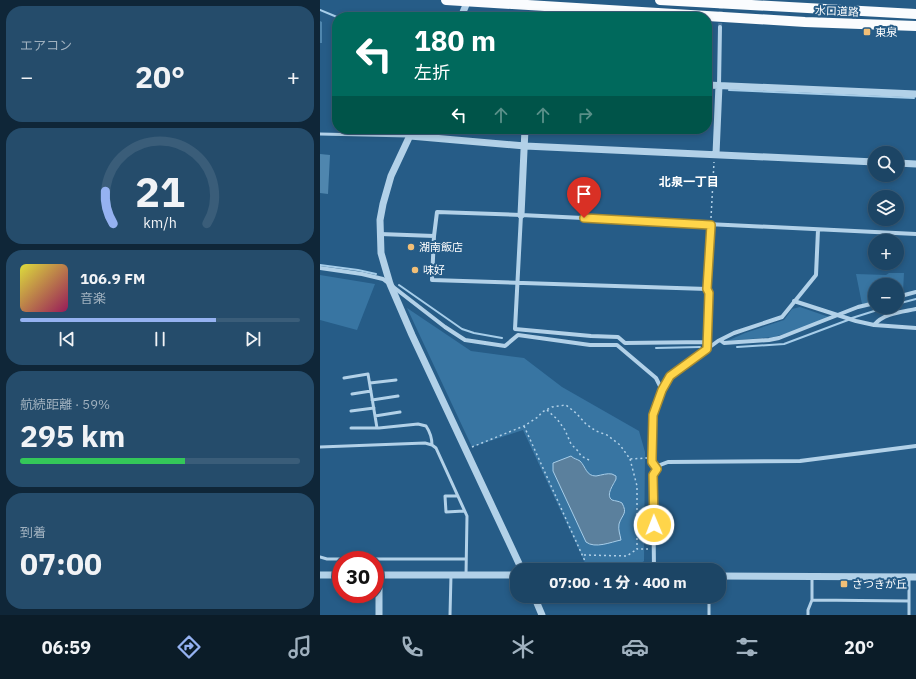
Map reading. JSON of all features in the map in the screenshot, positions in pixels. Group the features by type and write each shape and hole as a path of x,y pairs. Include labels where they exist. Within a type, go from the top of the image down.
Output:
{"highway":[{"name":"水口道路","path":"446,0 645,12"},
{"name":"水口道路","path":"660,0 711,1 916,14"},
{"name":"水口道路","path":"712,16 805,22 916,26"}],"street":[{"path":"463,12 468,1"},
{"path":"716,154 720,27"},
{"path":"712,85 916,94"},
{"path":"410,134 391,176 387,190 380,220 381,253 390,284 412,335 519,563"},
{"path":"427,134 525,146 868,162"},
{"path":"525,134 515,328 591,336 618,337 625,343 707,342"},
{"path":"904,163 916,164"},
{"path":"707,289 432,280 434,236 437,212 916,234"},
{"path":"707,349 709,293 707,289 711,225"},
{"path":"657,469 652,462 653,415 662,390 670,376 720,340 734,333 782,317 816,275 818,230"},
{"path":"380,234 434,236"},
{"path":"320,268 383,279 445,327 465,340 505,346 518,335 590,345 617,345 656,378 662,390"},
{"path":"904,295 916,292"},
{"path":"794,301 856,321 916,328"},
{"path":"720,340 724,343 779,338 842,316 868,305"},
{"path":"874,324 879,318 894,313 916,309"},
{"path":"612,337 612,345"},
{"path":"654,563 653,475 660,465 668,462 800,461 916,446"},
{"path":"320,575 332,575"},
{"path":"384,575 510,575"},
{"path":"726,576 912,577"},
{"path":"378,603 379,615"},
{"path":"537,603 542,615"}],"lane":[{"path":"320,134 332,134"},
{"path":"344,378 368,374 377,428"},
{"path":"370,383 396,380"},
{"path":"352,394 371,391"},
{"path":"372,400 398,396"},
{"path":"350,411 374,408"},
{"path":"375,416 400,412"},
{"path":"351,428 377,428 418,424 426,426 432,438 432,445"},
{"path":"320,447 418,443 432,445 436,448 467,516 466,575"},
{"path":"458,496 445,496 446,512 464,511"},
{"path":"320,557 327,559 466,559"},
{"path":"450,615 451,575"},
{"path":"808,615 808,610 812,600 812,577"},
{"path":"909,615 912,577"},
{"path":"812,600 909,601"},
{"path":"709,603 709,615"}],"path":[{"path":"711,225 714,160 716,154"},
{"path":"471,447 524,426 538,417 542,412 552,407 566,405 586,424 596,431 607,435 620,445 630,459 637,486 637,549"},
{"path":"547,410 557,419 565,430 571,444 581,456 589,460"},
{"path":"524,426 587,563"},
{"path":"630,459 652,458"},
{"path":"584,555 627,556 637,549 648,549"}],"shaded area":[{"path":"889,273 904,273 904,278 868,278 868,303 862,304 856,274 886,275"},
{"path":"320,275 375,284 357,330 320,320"},
{"path":"800,307 829,317 774,337 727,341 745,333 784,320 792,309"},
{"path":"407,308 471,351 524,358 562,387 639,431 645,452 644,561 641,563 585,563 523,430 472,447"},
{"path":"571,456 580,461 586,471 593,476 612,474 616,476 609,495 612,500 622,503 624,507 624,514 619,524 621,540 598,545 586,542 553,471 553,463"}],"building":[{"path":"320,21 322,22 322,43 320,43"},
{"path":"320,154 330,155 328,194 320,193"}],"waterway":[{"path":"320,10 332,15"},
{"path":"729,90 914,98"},
{"path":"320,265 376,274"},
{"path":"399,285 462,329 474,333 502,338"},
{"path":"904,302 916,299"},
{"path":"852,318 868,313"},
{"path":"737,347 784,344 848,320"},
{"path":"656,348 700,347"}],"tunnel":[{"path":"720,27 721,4"}],"place":[{"name":"東泉","path":"867,32"},
{"name":"湖南飯店","path":"411,247"},
{"name":"味好","path":"415,270"},
{"name":"さつきが丘","path":"844,584"}],"district":[{"name":"北泉一丁目","path":"689,181"}],"route":[{"path":"584,218 711,225 707,289 709,293 707,349 670,376 662,390 653,415 652,462 657,469 653,475 654,525"}]}
